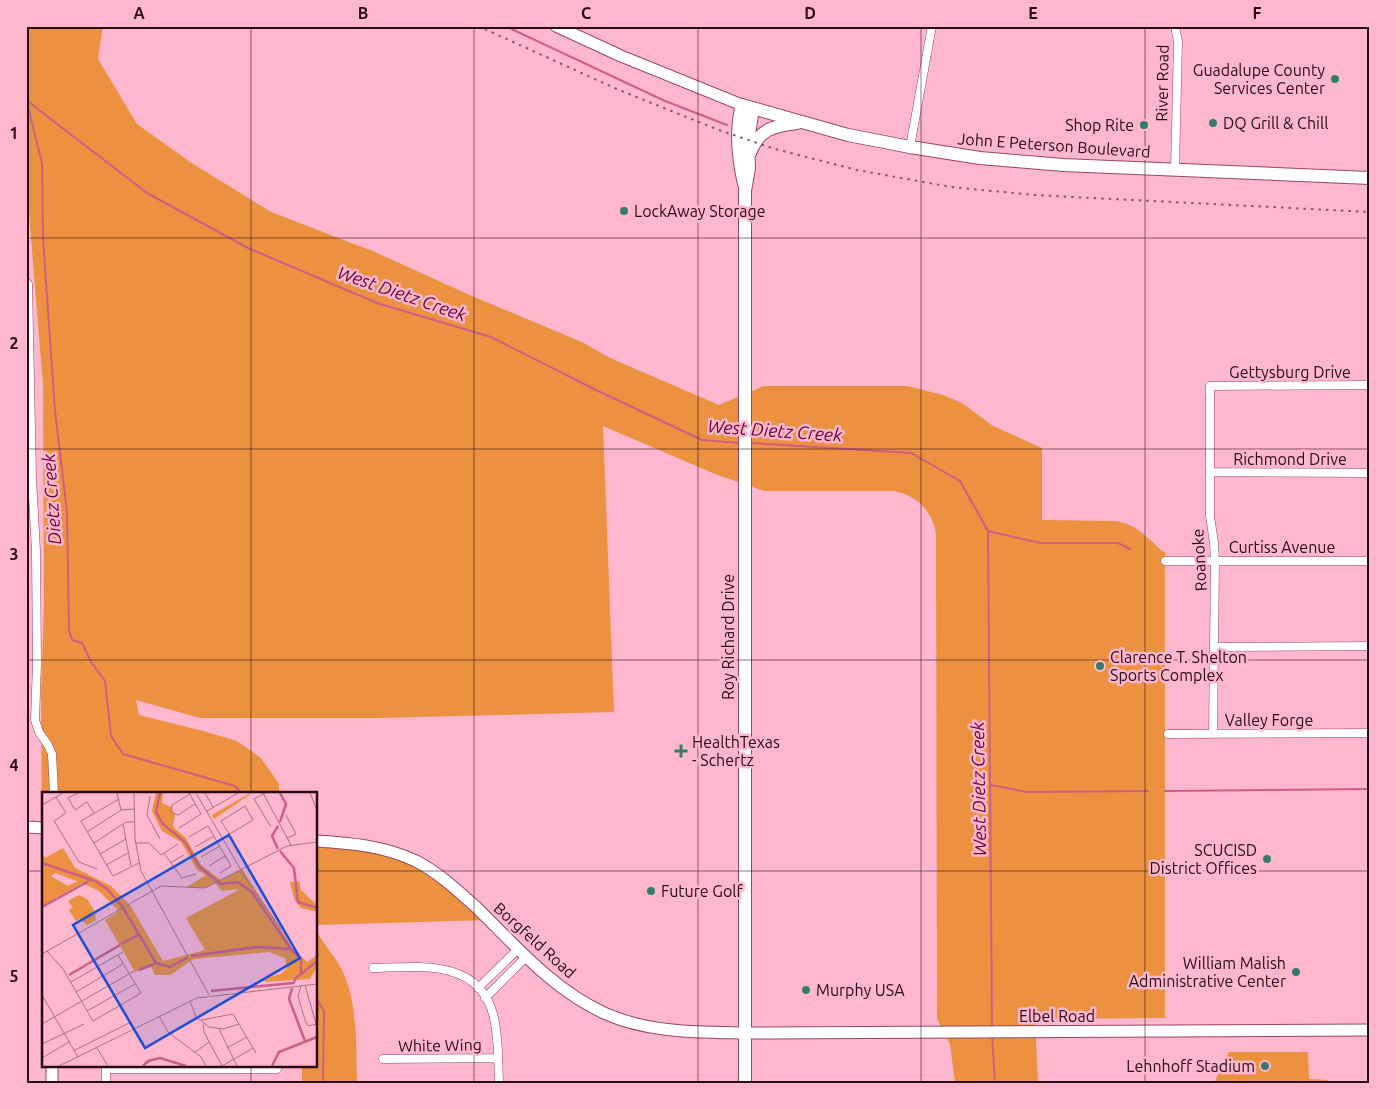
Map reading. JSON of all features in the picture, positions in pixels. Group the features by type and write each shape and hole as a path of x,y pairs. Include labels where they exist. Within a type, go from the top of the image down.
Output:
{"main road":[{"name":"John E Peterson Boulevard","path":"747,106 848,135 980,158 1063,165 1370,178"},
{"name":"Roy Richard Drive","path":"745,1083 745,191 750,155 747,106"},
{"name":"Roy Richard Drive","path":"745,191 738,158 738,131 747,106"},
{"path":"750,155 754,143 761,134 777,126 802,122"}],"street":[{"path":"556,26 638,63 747,106"},
{"path":"910,147 932,26"},
{"name":"River Road","path":"1175,26 1178,42 1175,170"},
{"path":"26,282 28,284 32,479 36,551 37,664 35,720 39,732 51,749 54,792"},
{"name":"Gettysburg Drive","path":"1210,386 1370,385"},
{"name":"Roanoke","path":"1210,386 1210,516 1215,561 1213,734"},
{"name":"Richmond Drive","path":"1210,472 1370,473"},
{"name":"Curtiss Avenue","path":"1165,561 1370,561"},
{"path":"1215,646 1370,646"},
{"name":"Valley Forge","path":"1168,734 1370,733"},
{"path":"26,827 42,828"},
{"name":"Borgfeld Road","path":"318,841 369,846 402,855 439,875 457,889 522,953 559,986 598,1010 628,1022 673,1030 745,1033"},
{"path":"481,993 522,953"},
{"path":"481,993 522,953"},
{"path":"373,968 442,968 465,977 481,993 493,1013 499,1083"},
{"name":"Elbel Road","path":"745,1033 1370,1030"},
{"name":"White Wing","path":"383,1059 497,1058"},
{"path":"52,1066 52,1083"},
{"path":"106,1083 106,1067 277,1068"}],"shaded area":[{"path":"26,26 103,26 98,59 137,124 190,162 271,212 375,252 465,293 584,343 610,358 719,405 764,386 907,386 943,395 962,403 993,426 1042,448 1042,520 1115,521 1135,528 1165,552 1165,1018 1035,1019 1038,1083 955,1083 950,1044 937,1019 936,534 931,518 916,500 894,491 764,491 715,474 603,426 614,712 379,718 200,718 136,700 139,715 237,741 261,758 279,784 279,792 42,792 42,826 41,697 44,603 43,385 26,177"},
{"path":"318,841 416,862 489,920 318,925"},
{"path":"318,933 343,972 348,985 354,1012 357,1083 302,1083 302,1066 318,1066"},
{"name":"Lehnhoff Stadium","path":"1229,1052 1308,1052 1309,1079 1328,1080 1329,1083 1214,1083"}],"waterway":[{"path":"505,26 665,101 727,125"},
{"name":"West Dietz Creek","path":"26,100 147,193 248,248 377,303 491,337 596,390 702,440 740,443"},
{"name":"Dietz Creek","path":"27,103 42,163 43,238 55,411 67,512 69,631 72,640 82,643 91,662 105,681 111,736 123,754 235,786 240,792"},
{"name":"West Dietz Creek","path":"750,443 911,453 960,481 988,531 992,1028"},
{"path":"988,531 1040,543 1118,543 1130,549"},
{"path":"991,785 1027,792 1148,791"},
{"path":"1165,791 1370,789"},
{"name":"Dietz Creek","path":"318,1001 324,1011 323,1083"},
{"name":"West Dietz Creek","path":"992,1035 995,1083"}],"railway":[{"path":"478,26 619,90 719,130 775,149 857,170 951,187 1034,195 1370,212"}],"place":[{"name":"Guadalupe County Services Center","path":"1335,79"},
{"name":"DQ Grill & Chill","path":"1213,123"},
{"name":"Shop Rite","path":"1144,125"},
{"name":"LockAway Storage","path":"624,211"},
{"name":"Clarence T. Shelton Sports Complex","path":"1100,666"},
{"name":"HealthTexas - Schertz","path":"681,751"},
{"name":"SCUCISD District Offices","path":"1267,859"},
{"name":"Future Golf","path":"651,891"},
{"name":"William Malish Administrative Center","path":"1296,972"},
{"name":"Murphy USA","path":"806,990"},
{"name":"Lehnhoff Stadium","path":"1265,1066"}]}
